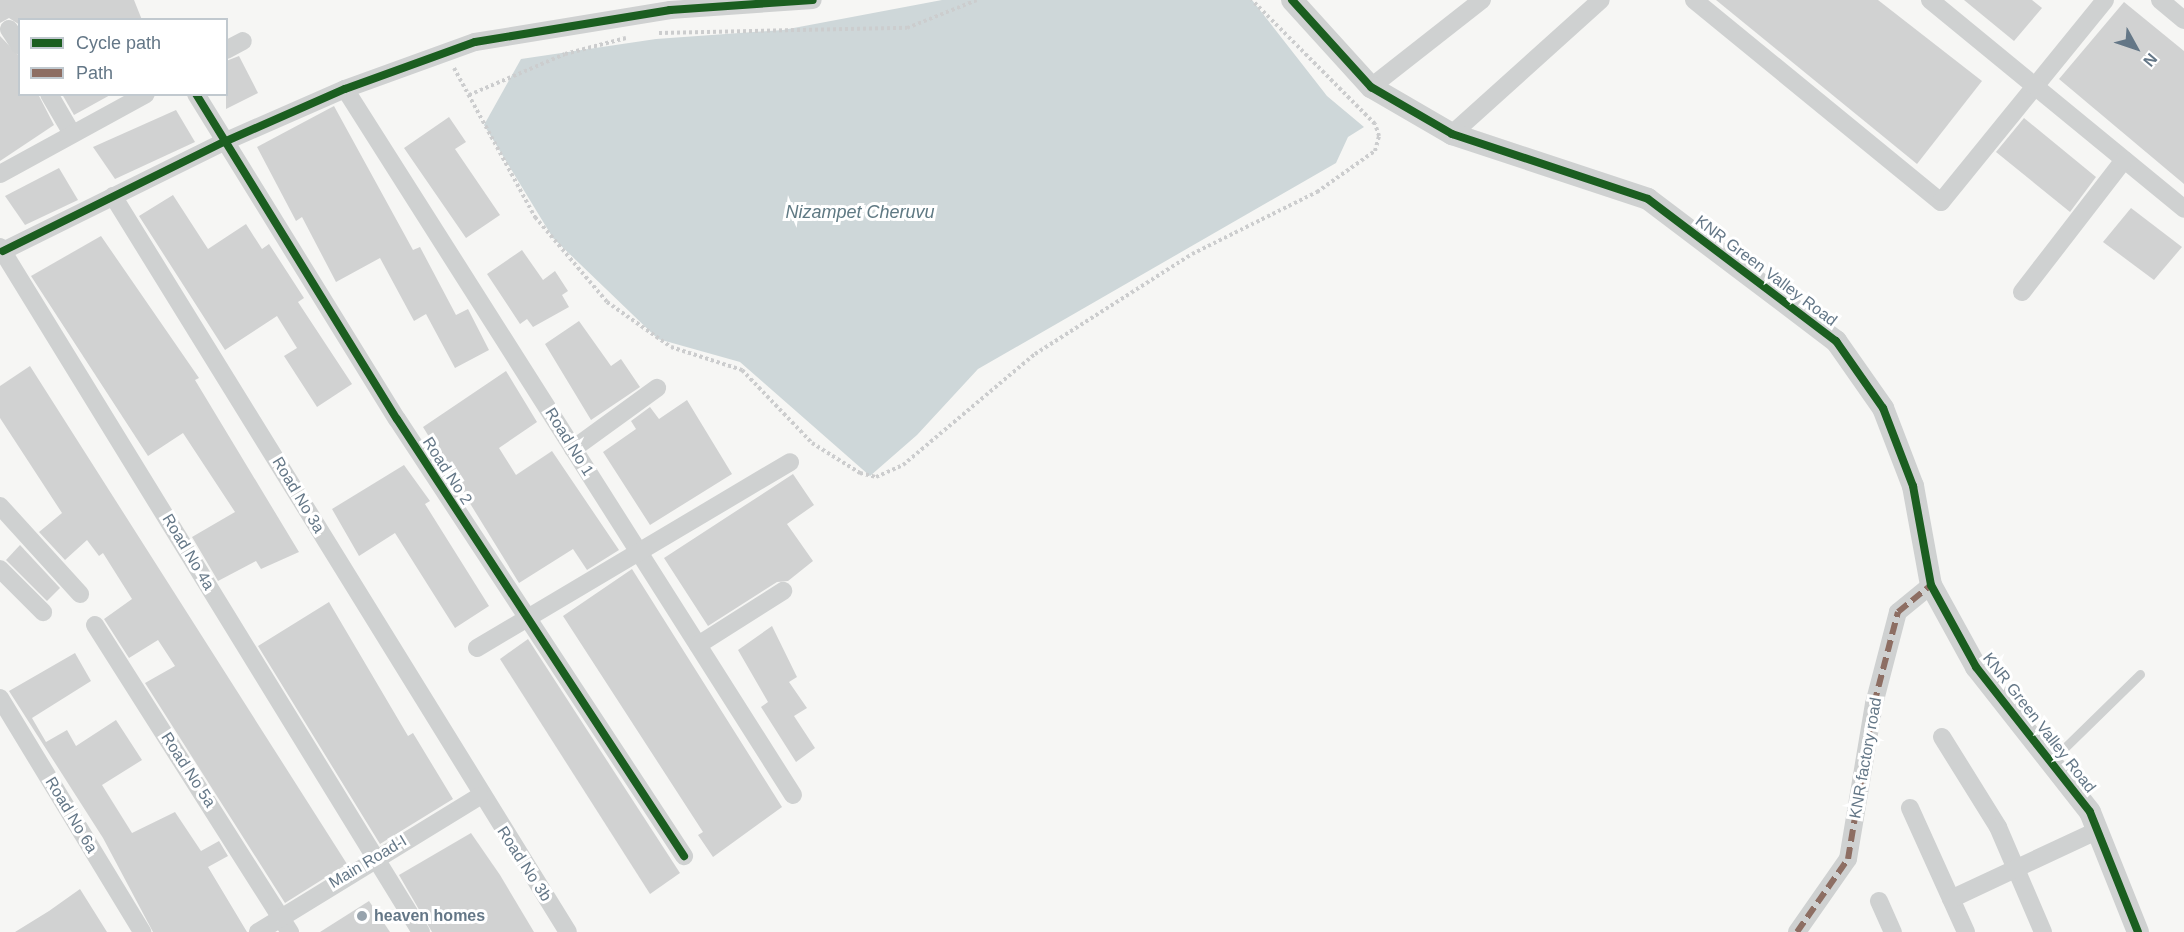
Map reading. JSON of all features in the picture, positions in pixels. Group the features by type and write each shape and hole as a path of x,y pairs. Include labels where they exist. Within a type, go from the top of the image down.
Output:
{"street":[{"path":"1,249 224,142 345,89 475,42 656,6 813,0"},
{"name":"KNR Green Valley Road","path":"1292,0 1371,87 1452,134 1648,199 1836,341 1883,408 1913,486 1931,585 1976,667 2052,760 2097,830 2138,932"},
{"path":"1371,87 1482,0"},
{"path":"1452,134 1601,0"},
{"path":"1694,0 1941,202 2105,0"},
{"path":"1930,0 2184,209"},
{"path":"2160,0 2184,20"},
{"path":"9,29 18,43"},
{"path":"228,50 243,40"},
{"name":"Road No 1","path":"345,89 793,795"},
{"path":"50,96 71,132"},
{"path":"0,174 71,132 142,96"},
{"name":"Road No 2","path":"197,96 224,142 527,618 684,856"},
{"path":"2022,292 2124,160"},
{"name":"Road No 3a","path":"113,196 480,796"},
{"name":"Road No 4a","path":"1,249 421,932"},
{"path":"573,449 657,388"},
{"path":"477,648 790,462"},
{"path":"0,506 80,594"},
{"path":"0,569 43,612"},
{"name":"KNR factory road","path":"1797,932 1848,859 1870,725 1898,612 1931,585"},
{"path":"698,645 783,591"},
{"name":"Road No 5a","path":"95,626 290,932"},
{"name":"Road No 6a","path":"0,698 142,932"},
{"path":"1942,737 1998,827 2043,932"},
{"name":"Main Road-I","path":"258,932 280,915 480,796"},
{"name":"Road No 3b","path":"480,796 568,932"},
{"path":"1910,808 1966,932"},
{"path":"1951,899 2097,830"},
{"path":"1880,902 1893,932"}],"lane":[{"path":"2052,760 2140,674"}],"path":[{"path":"652,33 907,28 977,0"},
{"path":"447,52 535,217 607,302 671,347 742,370 812,443 840,462 860,473 889,476 1035,354 1192,254 1317,192 1375,151 1379,136 1375,124 1252,0"},
{"path":"469,94 565,54 630,37"}],"water":[{"name":"Nizampet Cheruvu","path":"942,0 1252,0 1327,96 1364,127 1348,137 1336,163 978,369 917,435 870,476 740,362 658,339 553,238 484,125 521,59 656,39 783,30"}],"building":[{"path":"0,0 134,0 141,18 18,18 18,24 9,18 0,23"},
{"path":"1716,0 1878,0 1982,81 1917,164"},
{"path":"1964,0 2032,0 2042,8 2014,41"},
{"path":"2124,2 2184,51 2184,184 2059,79"},
{"path":"0,36 18,55 18,96 39,96 54,125 0,161"},
{"path":"239,56 258,93 226,109 226,96 228,96 228,60"},
{"path":"63,96 108,96 74,115"},
{"path":"334,106 413,250 420,247 456,315 468,309 489,350 455,368 426,314 414,321 380,258 336,282 302,217 296,221 257,147"},
{"path":"176,110 195,142 115,179 93,147"},
{"path":"449,117 466,142 455,149 500,215 466,238 404,148"},
{"path":"2024,118 2096,177 2070,212 1996,152"},
{"path":"59,168 78,200 25,225 5,196"},
{"path":"173,195 208,249 246,224 262,249 269,244 304,298 298,302 352,384 317,407 284,356 297,348 277,316 225,350 139,216"},
{"path":"2131,208 2182,247 2154,280 2103,242"},
{"path":"101,236 199,378 195,380 299,552 261,569 256,561 218,581 192,537 235,512 183,433 148,456 31,276"},
{"path":"522,250 543,280 555,271 568,291 562,295 569,307 533,327 527,319 520,324 487,274"},
{"path":"579,321 611,366 621,359 640,387 591,420 545,344"},
{"path":"30,366 347,864 285,903 145,683 175,666 158,640 129,658 104,619 132,599 103,553 99,556 87,540 65,560 39,532 62,513 0,418 0,386"},
{"path":"506,371 537,422 499,448 516,475 552,451 619,550 587,570 573,549 519,583 423,427"},
{"path":"687,400 732,474 650,525 603,452 636,429 631,421 650,407 659,419"},
{"path":"404,465 430,501 425,504 489,606 455,628 395,533 359,556 332,509"},
{"path":"793,474 814,505 787,524 813,561 788,581 777,582 708,626 664,558"},
{"path":"20,545 60,588 47,601 6,560"},
{"path":"632,569 782,807 713,857 698,835 703,832 563,616"},
{"path":"329,602 408,736 413,733 453,799 380,844 258,646"},
{"path":"772,626 797,677 789,682 807,708 794,716 815,748 796,762 761,707 768,702 738,650"},
{"path":"528,639 680,873 650,894 500,659"},
{"path":"75,653 91,681 32,718 46,742 67,730 76,746 116,720 142,760 102,785 132,833 175,812 201,851 219,841 228,856 208,867 247,932 153,932 103,838 9,691"},
{"path":"471,833 500,875 534,932 432,932 399,875"},
{"path":"80,889 107,932 15,932 49,911"},
{"name":"heaven homes","path":"369,901 390,932 320,932"}],"marked path":[{"path":"1797,932 1848,859 1874,704 1898,612 1931,585"}],"cycle path":[{"path":"3,251 224,142 345,89 475,42 670,10 813,0"},
{"path":"1292,0 1371,87 1452,134 1648,199 1836,341 1883,408 1913,486 1931,585 1976,667 2090,812 2138,932"},
{"path":"197,96 397,419 684,856"}],"place":[{"name":"heaven homes","path":"362,916"}]}
